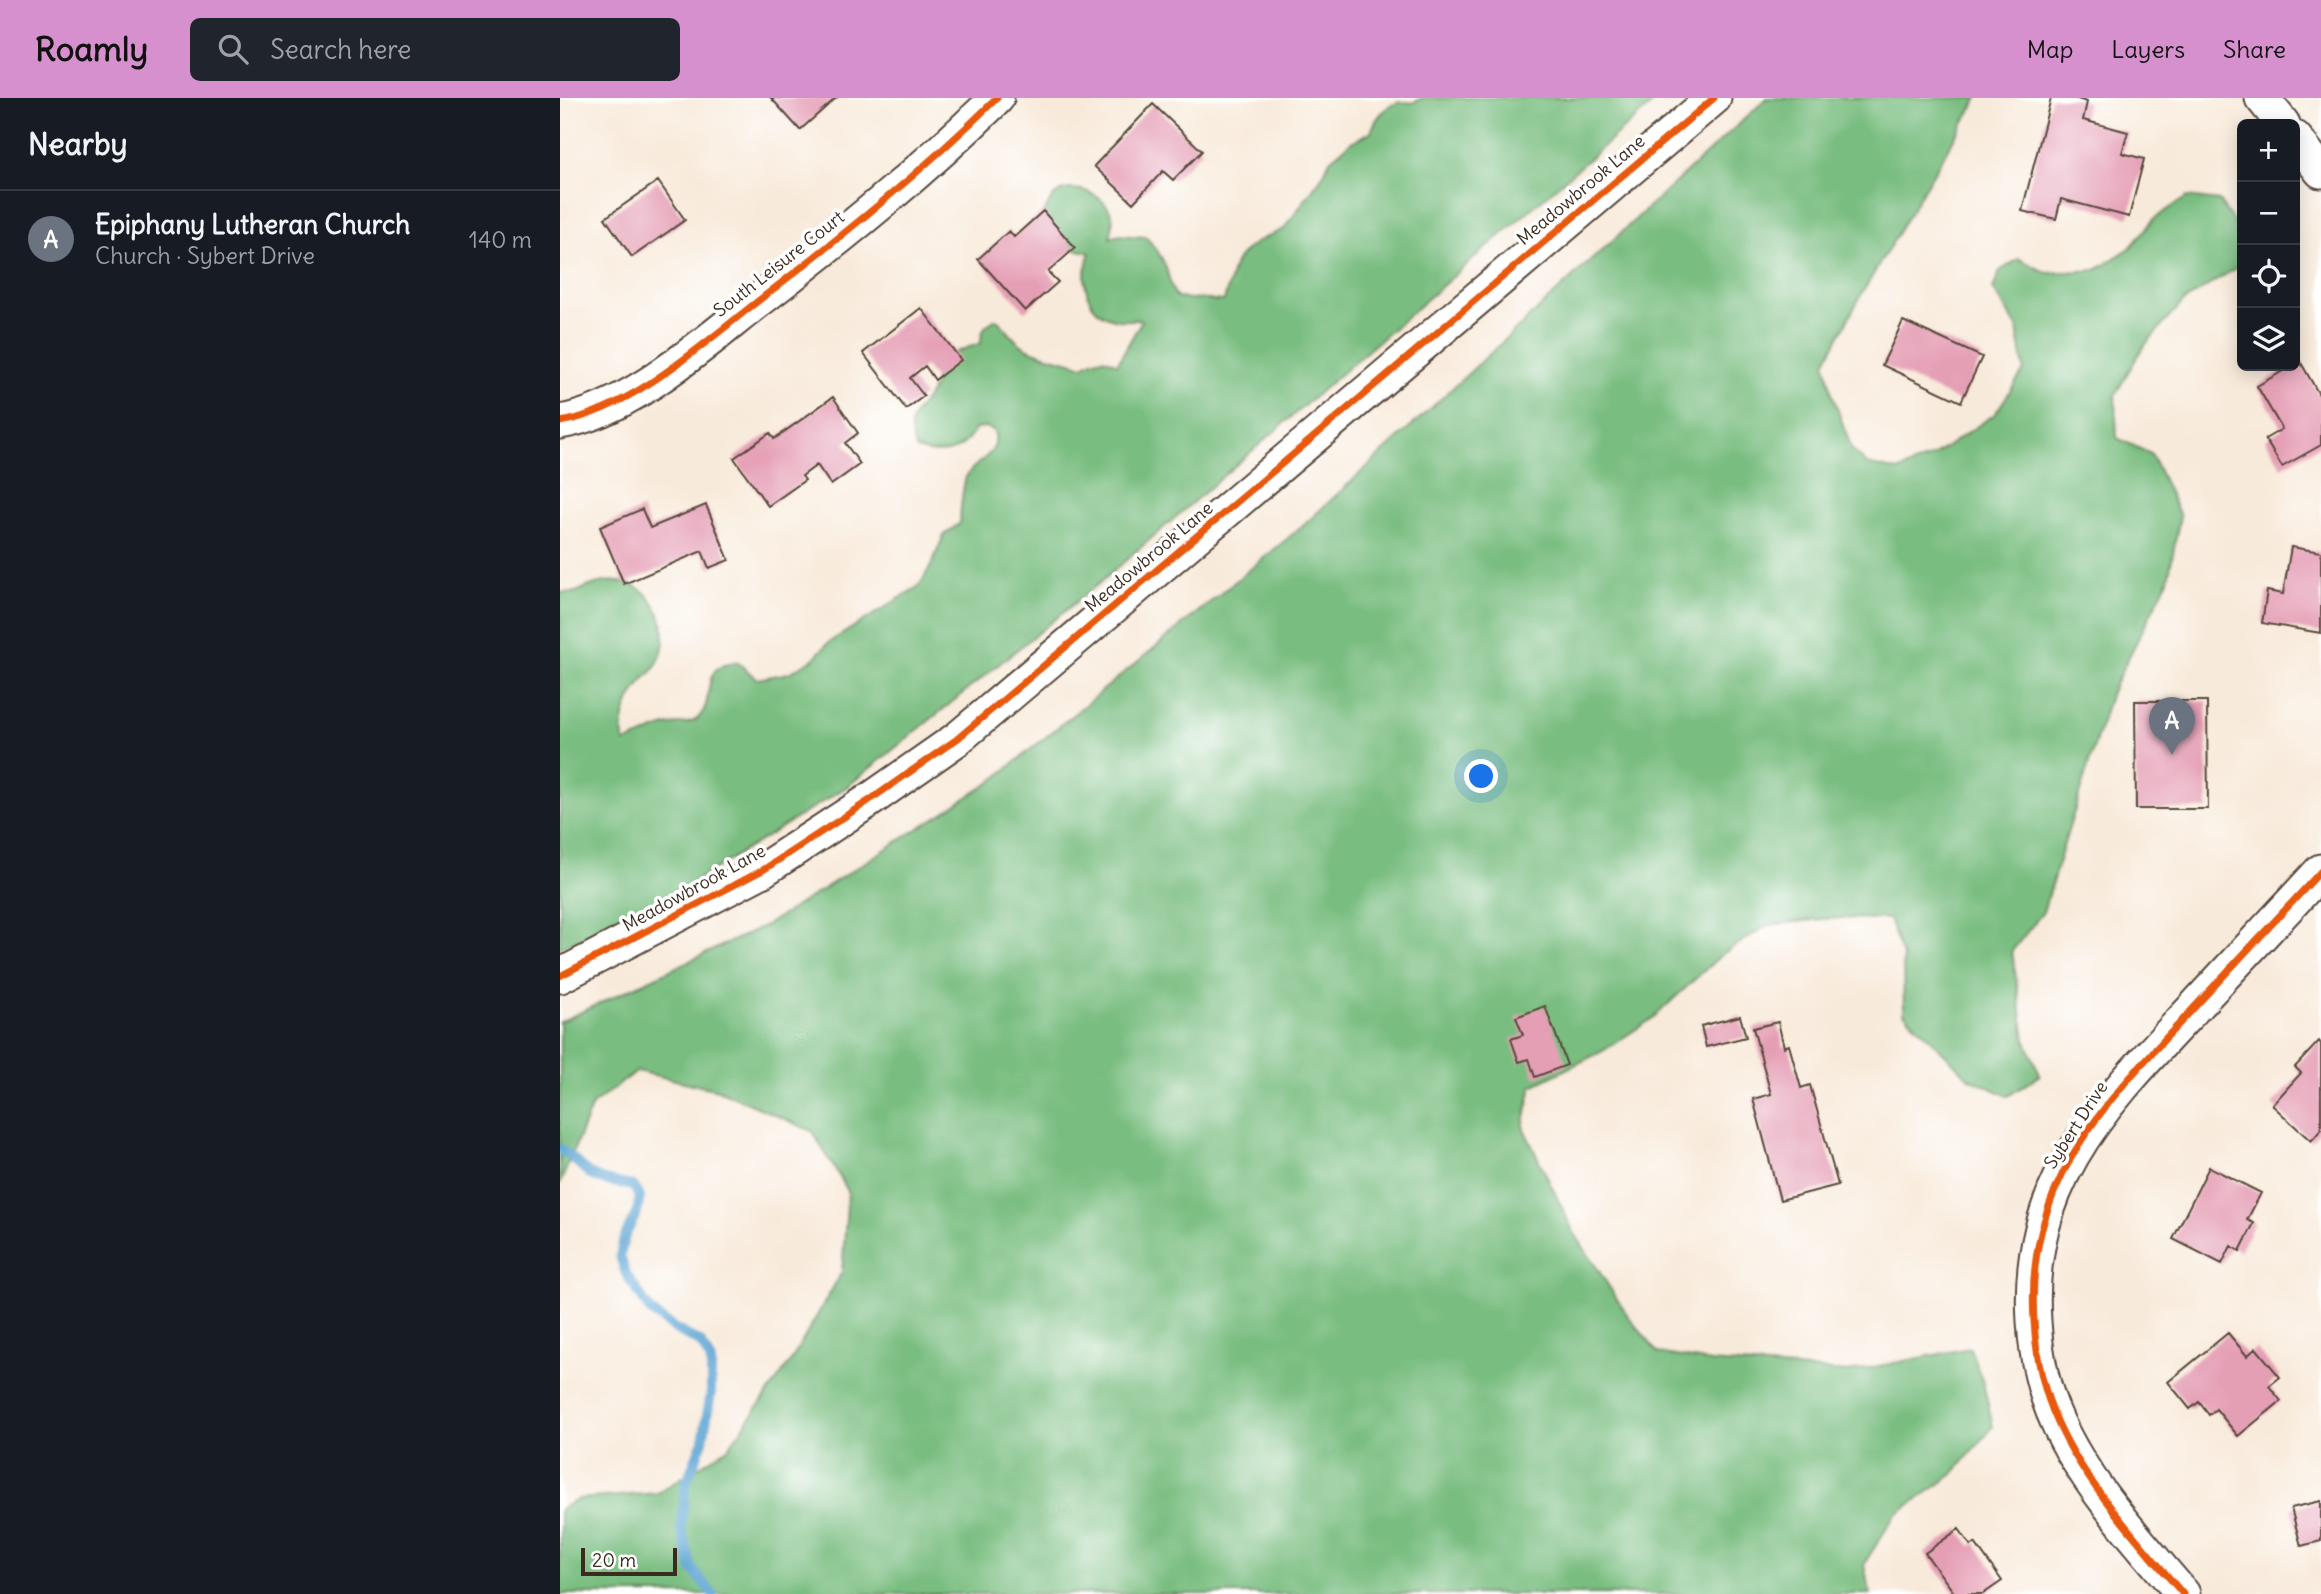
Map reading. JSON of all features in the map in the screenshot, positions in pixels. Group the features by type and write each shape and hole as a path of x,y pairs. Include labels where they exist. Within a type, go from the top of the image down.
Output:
{"street":[{"name":"South Leisure Court","path":"560,422 582,418 621,400 681,361 890,197 997,98"},
{"name":"Meadowbrook Lane","path":"560,976 763,870 957,739 1714,98"},
{"path":"2262,98 2279,119"},
{"name":"Sybert Drive","path":"2183,1594 2123,1522 2086,1471 2058,1424 2041,1379 2035,1334 2032,1291 2036,1248 2054,1190 2091,1124 2121,1085 2321,872"}],"green space":[{"path":"1423,98 1659,98 1102,581 848,786 687,886 560,948 560,593 573,593 597,583 621,582 643,591 659,613 664,631 663,649 654,669 632,696 624,719 624,742 664,727 697,719 707,702 712,677 716,670 724,665 737,662 757,679 789,673 813,659 828,643 919,586 944,535 960,523 966,477 991,452 995,439 994,431 985,427 976,428 958,448 935,453 916,449 911,429 913,417 932,390 939,369 948,358 981,343 984,329 996,319 1019,343 1033,351 1083,366 1100,359 1108,359 1117,364 1142,320 1107,317 1092,303 1085,274 1090,253 1067,247 1042,218 1056,194 1072,189 1096,196 1109,208 1112,216 1110,238 1118,235 1146,237 1163,261 1177,298 1224,301 1235,263 1258,241 1284,229 1323,175 1330,160 1351,142 1371,132 1377,119 1392,105 1412,103"},
{"path":"1767,98 1978,98 1861,295 1825,363 1832,394 1852,450 1867,464 1898,471 1933,456 1995,414 2024,370 2017,327 1993,289 2000,271 2019,259 2047,273 2096,270 2130,248 2155,218 2187,197 2219,201 2237,227 2237,267 2183,302 2143,347 2115,395 2117,438 2151,454 2180,516 2168,580 2111,692 2043,912 2012,951 2025,1039 2040,1075 2008,1096 1969,1078 1904,1013 1903,958 1889,919 1833,918 1768,925 1721,955 1653,1018 1603,1051 1532,1086 1523,1127 1573,1231 1628,1316 1658,1353 1711,1362 1849,1372 1970,1348 1983,1383 1993,1427 1952,1475 1895,1515 1864,1564 1870,1594 560,1594 560,1509 579,1499 658,1493 729,1447 791,1361 842,1272 848,1191 812,1131 718,1090 637,1071 592,1105 560,1184 560,1022 768,924 991,782 1304,525"}],"building":[{"path":"771,98 836,98 800,130"},
{"path":"2051,98 2074,98 2087,102 2083,120 2128,132 2122,153 2144,159 2129,217 2061,199 2056,219 2022,211"},
{"path":"1153,104 1202,151 1173,180 1163,171 1133,203 1094,166"},
{"path":"658,181 685,220 632,257 605,218"},
{"path":"1043,211 1075,248 1048,272 1058,282 1025,311 978,259 1009,231 1014,237"},
{"path":"921,308 961,360 935,380 925,366 910,378 924,396 906,409 863,353"},
{"path":"1903,321 1982,357 1961,402 1882,365"},
{"path":"2300,361 2321,398 2321,445 2282,467 2265,439 2282,429 2257,386 2283,371 2300,371"},
{"path":"833,397 858,433 845,443 860,464 831,485 817,465 802,476 805,480 768,506 734,458 770,433 774,439"},
{"path":"706,505 729,560 709,568 702,551 624,584 600,527 642,509 650,528"},
{"path":"2291,547 2321,552 2321,633 2262,623 2267,591 2283,594"},
{"path":"2135,701 2207,701 2208,809 2136,809"},
{"path":"1545,1006 1567,1065 1535,1077 1529,1059 1519,1062 1511,1039 1523,1035 1516,1017"},
{"path":"1740,1016 1746,1037 1706,1047 1701,1026"},
{"path":"1778,1022 1784,1047 1789,1045 1801,1088 1810,1085 1838,1185 1780,1200 1753,1099 1771,1094 1753,1028"},
{"path":"2319,1041 2321,1130 2311,1141 2272,1105 2301,1073 2295,1067"},
{"path":"2209,1167 2261,1193 2247,1220 2254,1223 2240,1251 2231,1246 2222,1264 2173,1239"},
{"path":"2228,1333 2247,1356 2256,1348 2280,1377 2269,1386 2281,1401 2238,1436 2216,1409 2209,1415 2199,1402 2190,1409 2168,1382"},
{"path":"2321,1501 2321,1541 2301,1546 2291,1508"},
{"path":"1959,1529 1971,1546 1975,1543 2002,1581 1983,1594 1955,1594 1925,1553"}],"waterway":[{"path":"560,1149 595,1177 633,1186 640,1197 620,1256 626,1274 651,1312 700,1342 711,1361 711,1392 703,1441 686,1483 681,1528 692,1569 713,1594"}],"cycle path":[{"path":"560,422 612,404 664,374 881,203 997,98"},
{"path":"560,976 763,870 957,739 1714,98"},
{"path":"2183,1594 2098,1490 2069,1446 2048,1398 2036,1347 2034,1321 2035,1272 2042,1227 2057,1187 2076,1149 2100,1114 2128,1080 2321,871"}],"place":[{"name":"Epiphany Lutheran Church","path":"2172,755"}]}
